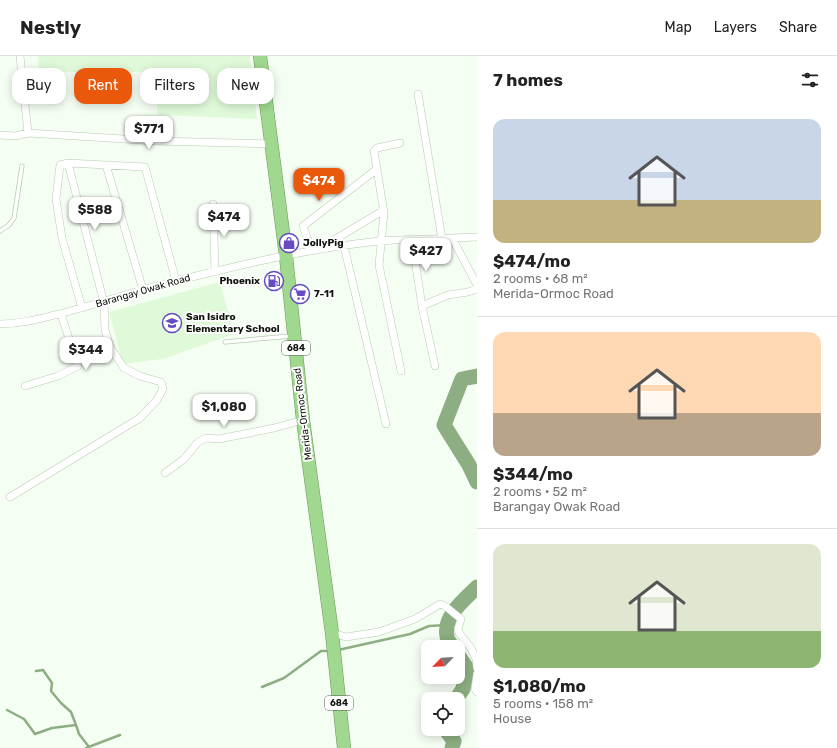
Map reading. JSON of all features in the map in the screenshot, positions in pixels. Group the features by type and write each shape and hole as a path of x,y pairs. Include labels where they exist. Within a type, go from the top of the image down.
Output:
{"highway":[{"name":"Merida-Ormoc Road","path":"260,56 286,256 303,420 332,636 344,748"}],"street":[{"path":"20,56 28,133"},
{"path":"418,94 442,239"},
{"path":"0,135 15,136 28,133 156,141 271,144"},
{"path":"400,143 374,149 374,151 384,210 379,265 401,370"},
{"path":"10,497 140,418 157,400 163,389 162,382 140,376 124,368 110,346 105,330 104,303 68,163"},
{"path":"82,308 62,238 56,199 60,165 68,163 146,167 176,281"},
{"path":"106,165 142,290"},
{"path":"312,251 303,226 377,169"},
{"path":"213,204 215,272"},
{"path":"325,249 334,240 384,210"},
{"name":"Barangay Owak Road","path":"0,324 26,322 61,314 104,303 142,290 176,281 312,251 381,241 477,237"},
{"path":"452,238 477,285"},
{"path":"412,240 422,306 435,366"},
{"path":"344,246 386,424"},
{"path":"422,306 448,295 477,289"},
{"path":"25,386 58,376 78,366 61,314"},
{"path":"165,473 184,459 198,442 206,438 218,439 274,428 303,420"},
{"path":"332,636 346,637 379,632 415,619 440,604 445,606 461,619 458,629 459,633 471,648 476,659 477,668"},
{"path":"477,674 475,689 477,692"}],"lane":[{"path":"0,231 9,225 14,218 22,166"},
{"path":"225,342 294,336"}],"shaded area":[{"path":"38,56 250,56 251,68 217,68 217,104 255,104 257,119 157,115 157,104 209,104 209,68 140,68 140,72 132,72 132,68 74,68 74,72 66,72 66,68 39,68"},
{"name":"San Isidro Elementary School","path":"220,282 234,334 163,359 123,364 109,312"}],"waterway":[{"path":"477,376 462,379 444,425 469,465 477,482"},
{"path":"448,640 447,629 451,615 477,587"},
{"path":"338,650 410,634 429,626 447,625"},
{"path":"262,687 284,678 321,651 329,651"},
{"path":"465,665 467,668 465,678"},
{"path":"36,671 43,670 52,683 51,691 71,712 76,725"},
{"path":"461,692 464,684"},
{"path":"7,710 24,719 35,734 52,728 76,725 79,734 89,747"},
{"path":"86,748 120,735"},
{"path":"450,736 454,741 452,748"}],"place":[{"name":"JollyPig","path":"289,243"},
{"name":"Phoenix","path":"274,281"},
{"name":"7-11","path":"300,294"},
{"name":"San Isidro Elementary School","path":"172,323"}]}
